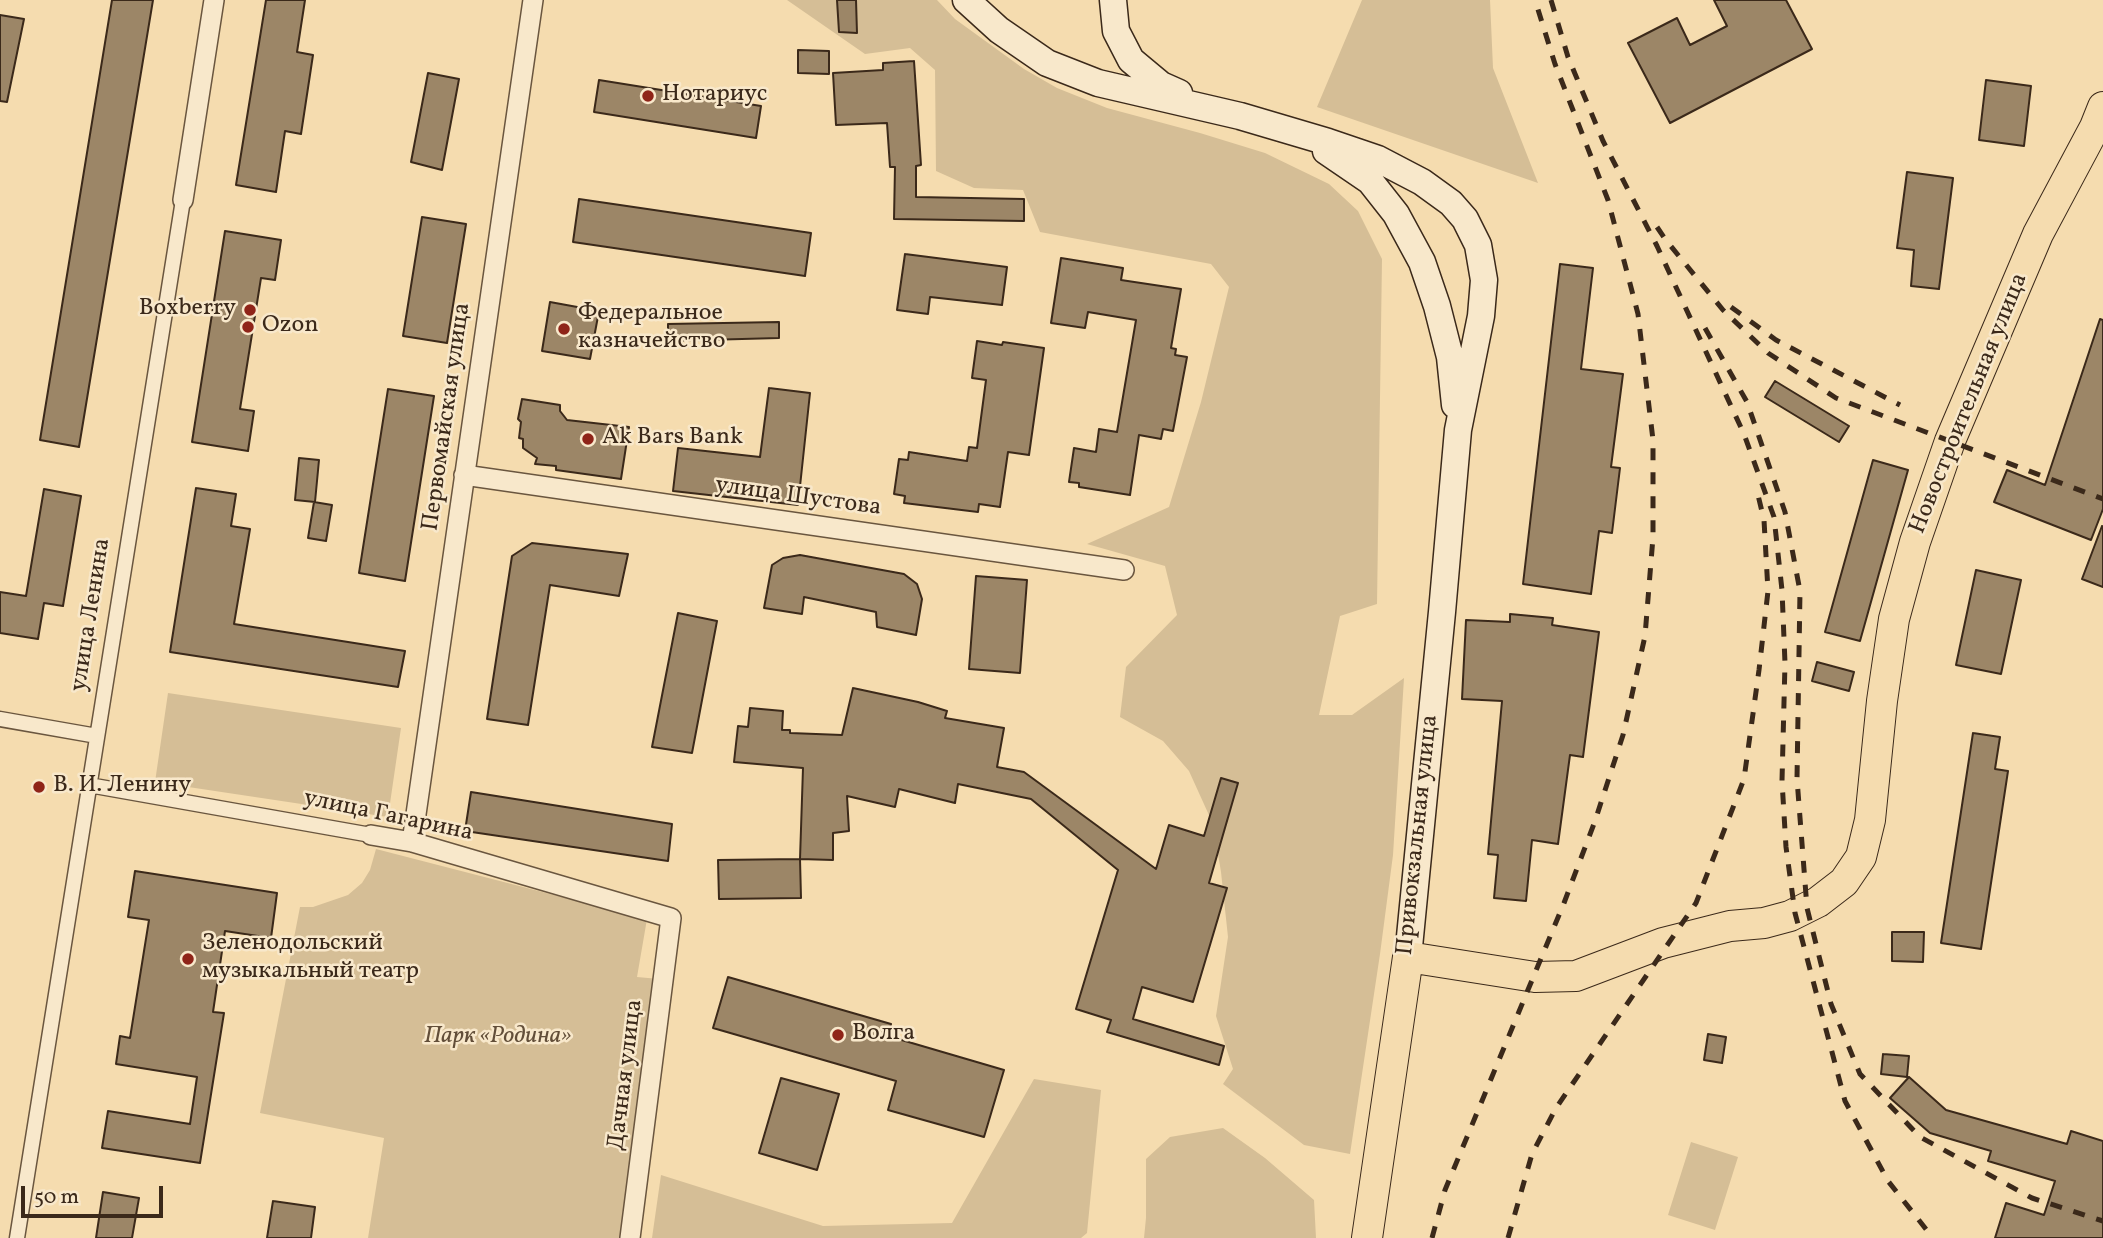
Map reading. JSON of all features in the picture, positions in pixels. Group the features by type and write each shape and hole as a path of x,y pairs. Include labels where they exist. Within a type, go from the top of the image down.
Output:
{"main road":[{"path":"967,0 999,30 1047,63 1098,82 1328,142 1389,165 1422,182 1451,203 1465,219 1478,245 1484,280 1481,316 1458,429"},
{"path":"1114,0 1116,31 1131,60 1161,85 1240,117"},
{"name":"Новостроительная улица","path":"1408,957 1535,977 1576,976 1663,943 1730,926 1764,923 1790,916 1818,902 1844,882 1861,857 1870,820 1882,701 1894,620 1915,542 1950,441 2038,234 2103,107"},
{"path":"1298,134 1370,181 1396,214 1422,262 1437,306 1450,357 1458,429"},
{"name":"Привокзальная улица","path":"1367,1238 1408,957 1458,429"}],"street":[{"name":"улица Ленина","path":"17,1238 214,0"},
{"name":"Первомайская улица","path":"412,842 533,0"},
{"name":"улица Шустова","path":"464,475 1124,570"},
{"path":"0,719 97,736"},
{"name":"улица Гагарина","path":"89,785 412,842 671,918"},
{"name":"Дачная улица","path":"630,1238 671,918"}],"green space":[{"path":"787,0 937,0 955,19 1024,69 1057,88 1107,108 1265,153 1329,184 1358,211 1382,259 1377,604 1340,616 1319,715 1352,715 1404,678 1393,855 1350,1154 1304,1145 1223,1084 1233,1069 1216,1016 1228,937 1213,824 1189,771 1163,741 1120,717 1126,667 1177,615 1165,566 1087,544 1169,507 1201,402 1229,287 1211,264 1040,232 1023,190 974,188 936,171 935,70 910,48 865,54"},
{"path":"1362,0 1490,0 1493,68 1538,183 1317,107"},
{"path":"168,693 401,728 388,817 155,782"},
{"name":"Парк «Родина»","path":"376,849 647,919 637,977 659,979 623,1238 368,1238 384,1138 260,1113 300,907 313,907 348,895 362,883 370,870"},
{"path":"1034,1079 1101,1090 1087,1233 1081,1238 652,1238 661,1175 823,1226 952,1223"},
{"path":"1223,1128 1265,1158 1314,1200 1316,1238 1144,1238 1146,1159 1170,1137"},
{"path":"1691,1142 1738,1157 1715,1230 1668,1215"}],"building":[{"path":"112,0 153,0 79,447 40,440"},
{"path":"266,0 305,0 297,52 313,55 301,134 285,131 276,192 236,185"},
{"path":"837,0 856,0 857,33 839,32"},
{"path":"1714,0 1786,0 1812,49 1670,123 1628,43 1677,18 1690,45 1727,26"},
{"path":"0,15 24,19 7,102 0,101"},
{"path":"798,50 829,51 829,74 798,73"},
{"path":"914,61 921,165 916,166 916,197 1024,199 1024,221 894,219 895,167 890,167 887,123 836,125 833,73 883,70 883,63"},
{"path":"428,73 459,79 442,170 411,162"},
{"path":"599,80 761,106 756,138 594,112"},
{"path":"1986,80 2031,86 2024,146 1979,140"},
{"path":"1907,172 1953,178 1939,289 1911,286 1914,250 1897,248"},
{"path":"579,199 811,233 805,276 573,242"},
{"path":"422,217 466,224 447,343 403,336"},
{"path":"225,231 281,240 275,280 261,278 240,409 254,411 248,451 192,442"},
{"path":"905,254 1007,267 1002,305 930,297 928,314 897,310"},
{"path":"1061,258 1123,268 1121,280 1181,289 1171,348 1176,349 1175,355 1187,357 1173,431 1163,429 1161,439 1139,435 1130,495 1079,487 1079,483 1069,482 1074,448 1096,452 1099,429 1117,432 1136,320 1088,312 1085,328 1051,323"},
{"path":"1560,264 1593,268 1581,369 1623,374 1611,467 1620,468 1612,533 1599,531 1591,594 1523,584"},
{"path":"550,302 599,311 590,359 542,351"},
{"path":"2100,319 2103,320 2103,509 2091,540 1994,502 2007,470 2045,485"},
{"path":"779,322 779,338 668,341 668,324"},
{"path":"977,341 1044,348 1029,455 1008,452 1000,507 979,504 978,512 904,503 905,496 894,494 899,459 908,460 909,452 967,461 969,447 977,448 986,380 972,378"},
{"path":"1775,381 1849,426 1839,442 1765,397"},
{"path":"769,388 810,393 798,505 673,491 678,448 760,457"},
{"path":"388,389 434,396 405,581 359,573"},
{"path":"522,399 560,405 560,411 567,420 629,427 621,479 556,470 556,466 535,464 537,458 523,448 523,439 519,438 521,422 518,419"},
{"path":"299,458 319,460 315,502 295,500"},
{"path":"1873,460 1908,470 1860,641 1825,632"},
{"path":"196,488 236,494 231,526 250,529 234,624 405,651 398,687 170,652"},
{"path":"44,489 81,496 63,606 44,603 38,639 0,633 0,592 26,596"},
{"path":"314,502 332,505 326,541 308,538"},
{"path":"2103,527 2103,587 2082,579"},
{"path":"532,543 628,554 619,596 550,585 528,725 487,719 512,556"},
{"path":"800,555 904,574 917,584 922,599 916,635 877,627 876,612 804,597 802,614 764,608 772,565 783,558"},
{"path":"1976,570 2021,580 2001,674 1956,665"},
{"path":"976,576 1027,580 1020,673 969,669"},
{"path":"678,613 717,621 692,753 652,747"},
{"path":"1510,614 1553,618 1552,625 1599,632 1583,757 1570,755 1558,844 1532,840 1526,901 1494,898 1498,855 1488,854 1502,701 1462,699 1466,620 1510,622"},
{"path":"1817,662 1854,672 1849,691 1812,681"},
{"path":"853,688 947,711 945,718 1004,728 997,767 1024,772 1156,869 1169,825 1204,836 1221,778 1238,783 1209,883 1227,888 1193,1002 1142,987 1133,1019 1224,1046 1219,1065 1107,1032 1111,1020 1076,1009 1118,870 1031,799 958,784 955,803 899,789 895,807 847,796 849,831 833,833 833,860 800,859 803,768 734,762 738,726 748,727 750,708 783,711 782,730 790,730 790,733 842,735"},
{"path":"1973,733 2000,737 1995,769 2008,771 1981,949 1941,943"},
{"path":"471,792 672,824 668,861 465,831"},
{"path":"800,859 801,898 719,899 718,860"},
{"path":"135,871 277,893 271,938 225,931 213,1012 224,1013 200,1163 102,1148 108,1111 190,1124 197,1077 116,1064 120,1036 130,1038 149,920 128,917"},
{"path":"1892,932 1924,932 1923,962 1892,961"},
{"path":"728,977 891,1024 888,1036 1004,1070 984,1137 888,1110 896,1081 713,1028"},
{"path":"1708,1034 1726,1037 1722,1063 1704,1060"},
{"path":"1883,1054 1909,1056 1907,1077 1881,1074"},
{"path":"1909,1077 1946,1110 2067,1144 2071,1131 2103,1141 2103,1238 1995,1238 2006,1203 2044,1215 2055,1181 1988,1161 1991,1151 1930,1133 1890,1098"},
{"path":"781,1078 839,1094 817,1170 759,1153"},
{"path":"103,1192 139,1198 132,1238 96,1238"},
{"path":"273,1201 315,1207 311,1238 267,1238"}],"railway":[{"path":"1432,1238 1445,1190 1564,903 1595,821 1623,735 1645,636 1653,537 1653,440 1638,314 1608,200 1555,64 1535,0"},
{"path":"1551,0 1568,57 1603,141 1657,246 1744,434 1774,517 1782,590 1785,663 1782,781 1786,847 1795,913 1845,1101 1888,1181 1933,1238"},
{"path":"1657,227 1723,310 1768,353 1836,398 2103,499"},
{"path":"1731,307 1776,340 1900,405"},
{"path":"1705,328 1747,402 1785,512 1800,591 1797,779 1807,908 1831,1004 1860,1074 1920,1137 2032,1198 2103,1221"},
{"path":"1508,1238 1532,1154 1556,1108 1696,903 1744,779 1768,591 1764,520 1758,495"}],"place":[{"name":"Нотариус","path":"648,96"},
{"name":"Boxberry","path":"250,310"},
{"name":"Ozon","path":"248,327"},
{"name":"Федеральное казначейство","path":"564,329"},
{"name":"Ak Bars Bank","path":"588,439"},
{"name":"В. И. Ленину","path":"39,787"},
{"name":"Зеленодольский музыкальный театр","path":"188,959"},
{"name":"Волга","path":"838,1035"}]}
